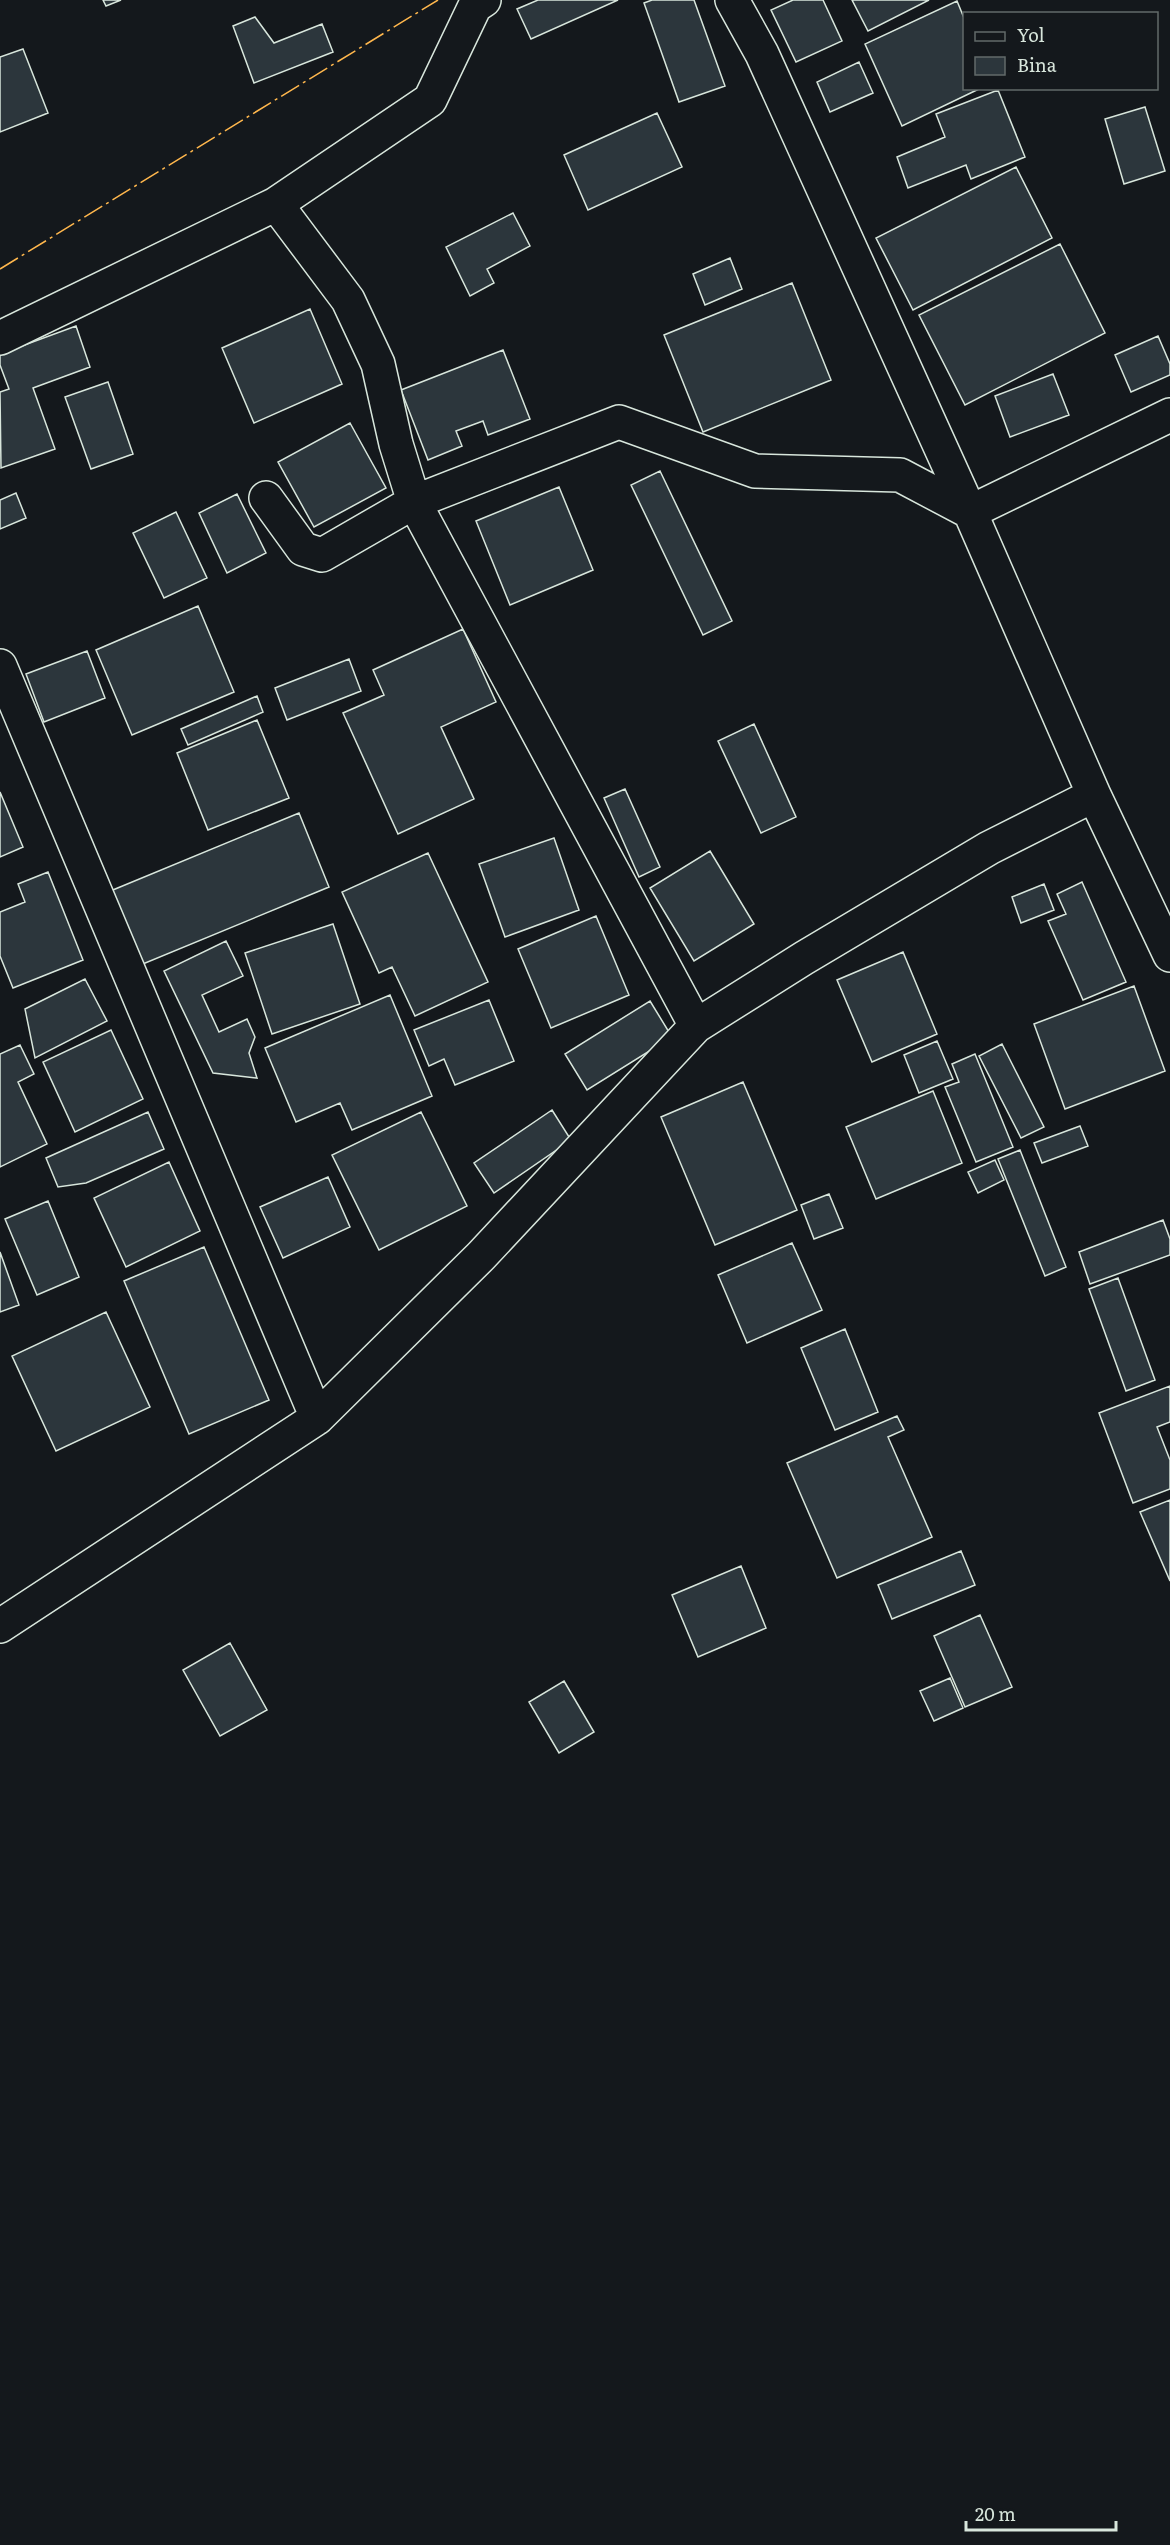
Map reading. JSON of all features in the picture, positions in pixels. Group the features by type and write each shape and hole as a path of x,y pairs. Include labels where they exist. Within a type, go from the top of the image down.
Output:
{"street":[{"path":"0,338 276,204 430,100 475,6 484,0"},
{"path":"732,0 762,54 970,512 1094,795 1170,955"},
{"path":"276,204 348,300 378,364 396,444 414,502 696,1026"},
{"path":"970,512 1170,415"},
{"path":"266,498 303,549 322,555 414,502 619,422 755,471 900,475 970,512"},
{"path":"0,666 317,1418"},
{"path":"0,1626 317,1418 482,1256 696,1026 804,958 979,855 1094,795"}],"building":[{"path":"103,0 121,0 106,6"},
{"path":"538,0 618,0 531,39 517,9"},
{"path":"652,0 694,0 725,86 679,102 644,3"},
{"path":"793,0 823,0 842,41 796,62 771,10"},
{"path":"852,0 929,0 868,31"},
{"path":"957,1 963,16 963,90 977,90 902,126 865,44"},
{"path":"255,17 274,43 322,24 333,52 254,83 233,26"},
{"path":"23,49 48,113 0,132 0,57"},
{"path":"859,62 873,93 830,112 817,82"},
{"path":"998,90 1025,157 971,179 966,165 908,188 897,157 945,137 936,114"},
{"path":"1145,107 1165,171 1124,184 1105,119"},
{"path":"657,113 682,167 588,210 564,155"},
{"path":"1016,167 1052,238 913,310 876,238"},
{"path":"513,213 530,246 487,269 494,283 470,296 446,247"},
{"path":"1060,244 1105,333 965,405 919,315"},
{"path":"730,258 742,289 705,305 693,274"},
{"path":"792,283 831,380 703,432 664,335"},
{"path":"310,309 342,384 254,423 222,348"},
{"path":"76,326 90,367 33,388 55,449 1,468 0,392 9,389 0,365 0,354"},
{"path":"1158,336 1170,364 1170,375 1131,392 1115,355"},
{"path":"503,350 530,419 488,435 483,421 456,431 462,446 428,460 401,390"},
{"path":"1053,374 1069,415 1010,437 995,396"},
{"path":"108,382 133,454 91,469 65,397"},
{"path":"350,423 386,488 314,527 278,462"},
{"path":"660,471 732,621 703,635 631,485"},
{"path":"559,487 593,570 510,605 476,521"},
{"path":"16,493 26,518 0,529 0,500"},
{"path":"237,494 266,553 227,573 199,513"},
{"path":"176,512 207,578 164,598 133,533"},
{"path":"198,606 234,692 132,735 96,650"},
{"path":"463,629 496,702 441,727 474,799 398,834 343,713 384,695 373,670"},
{"path":"87,651 105,698 44,722 26,674"},
{"path":"349,659 361,691 287,720 275,688"},
{"path":"257,696 263,712 188,745 181,729"},
{"path":"257,720 289,798 208,830 177,753"},
{"path":"754,724 796,817 761,833 718,741"},
{"path":"625,789 660,867 639,877 604,798"},
{"path":"0,792 23,847 0,857"},
{"path":"299,813 329,887 138,966 108,892"},
{"path":"554,838 579,910 505,937 479,864"},
{"path":"710,851 754,924 694,961 650,888"},
{"path":"428,853 488,982 415,1016 392,967 379,973 342,892"},
{"path":"48,872 83,960 13,988 0,956 0,912 25,902 18,884"},
{"path":"1082,882 1126,982 1083,1000 1048,921 1066,914 1057,894"},
{"path":"1044,884 1054,910 1021,923 1012,897"},
{"path":"596,916 629,995 551,1028 518,949"},
{"path":"333,924 360,1004 272,1034 245,953"},
{"path":"226,941 243,976 202,995 219,1032 247,1019 255,1037 249,1053 257,1078 213,1073 164,971"},
{"path":"903,952 937,1034 872,1062 837,980"},
{"path":"85,979 107,1021 35,1058 25,1009"},
{"path":"1134,986 1165,1071 1065,1109 1034,1024"},
{"path":"390,995 432,1096 352,1130 340,1103 296,1122 265,1048"},
{"path":"489,1000 514,1061 455,1085 444,1059 429,1066 414,1030"},
{"path":"650,1001 672,1037 587,1090 565,1054"},
{"path":"111,1030 143,1099 75,1132 43,1062"},
{"path":"937,1041 953,1079 919,1093 904,1055"},
{"path":"1002,1044 1044,1127 1021,1138 979,1056"},
{"path":"20,1045 34,1074 18,1082 47,1144 0,1167 0,1054"},
{"path":"975,1054 1013,1147 976,1162 945,1087 959,1082 952,1064"},
{"path":"743,1082 797,1210 715,1245 661,1117"},
{"path":"933,1091 962,1163 876,1199 846,1127"},
{"path":"552,1110 571,1140 494,1193 474,1163"},
{"path":"148,1112 164,1149 86,1183 58,1187 46,1158"},
{"path":"421,1112 467,1206 379,1250 332,1155"},
{"path":"1080,1126 1088,1146 1042,1163 1034,1143"},
{"path":"1020,1150 1066,1267 1045,1276 998,1159"},
{"path":"995,1160 1004,1180 978,1193 968,1172"},
{"path":"169,1162 200,1231 126,1267 94,1198"},
{"path":"328,1177 350,1227 283,1258 260,1207"},
{"path":"829,1194 843,1228 814,1239 801,1205"},
{"path":"48,1201 79,1277 37,1295 5,1219"},
{"path":"1163,1220 1170,1239 1170,1255 1090,1284 1079,1252"},
{"path":"792,1243 822,1310 747,1343 718,1275"},
{"path":"204,1247 269,1400 189,1434 124,1281"},
{"path":"0,1252 19,1305 0,1312"},
{"path":"1118,1278 1155,1380 1126,1391 1089,1289"},
{"path":"106,1312 150,1407 56,1451 12,1356"},
{"path":"845,1329 878,1412 835,1430 801,1348"},
{"path":"1170,1386 1170,1422 1157,1427 1170,1460 1170,1489 1133,1503 1099,1413"},
{"path":"897,1416 904,1430 888,1437 932,1537 837,1578 787,1463"},
{"path":"1170,1500 1170,1581 1140,1512"},
{"path":"961,1551 975,1585 892,1619 878,1585"},
{"path":"741,1566 766,1628 698,1657 672,1595"},
{"path":"980,1615 1012,1687 965,1707 934,1636"},
{"path":"230,1643 267,1710 220,1736 183,1670"},
{"path":"950,1678 963,1708 934,1721 920,1691"},
{"path":"564,1681 594,1732 559,1753 529,1702"}],"power":[{"path":"0,269 438,0"}]}
